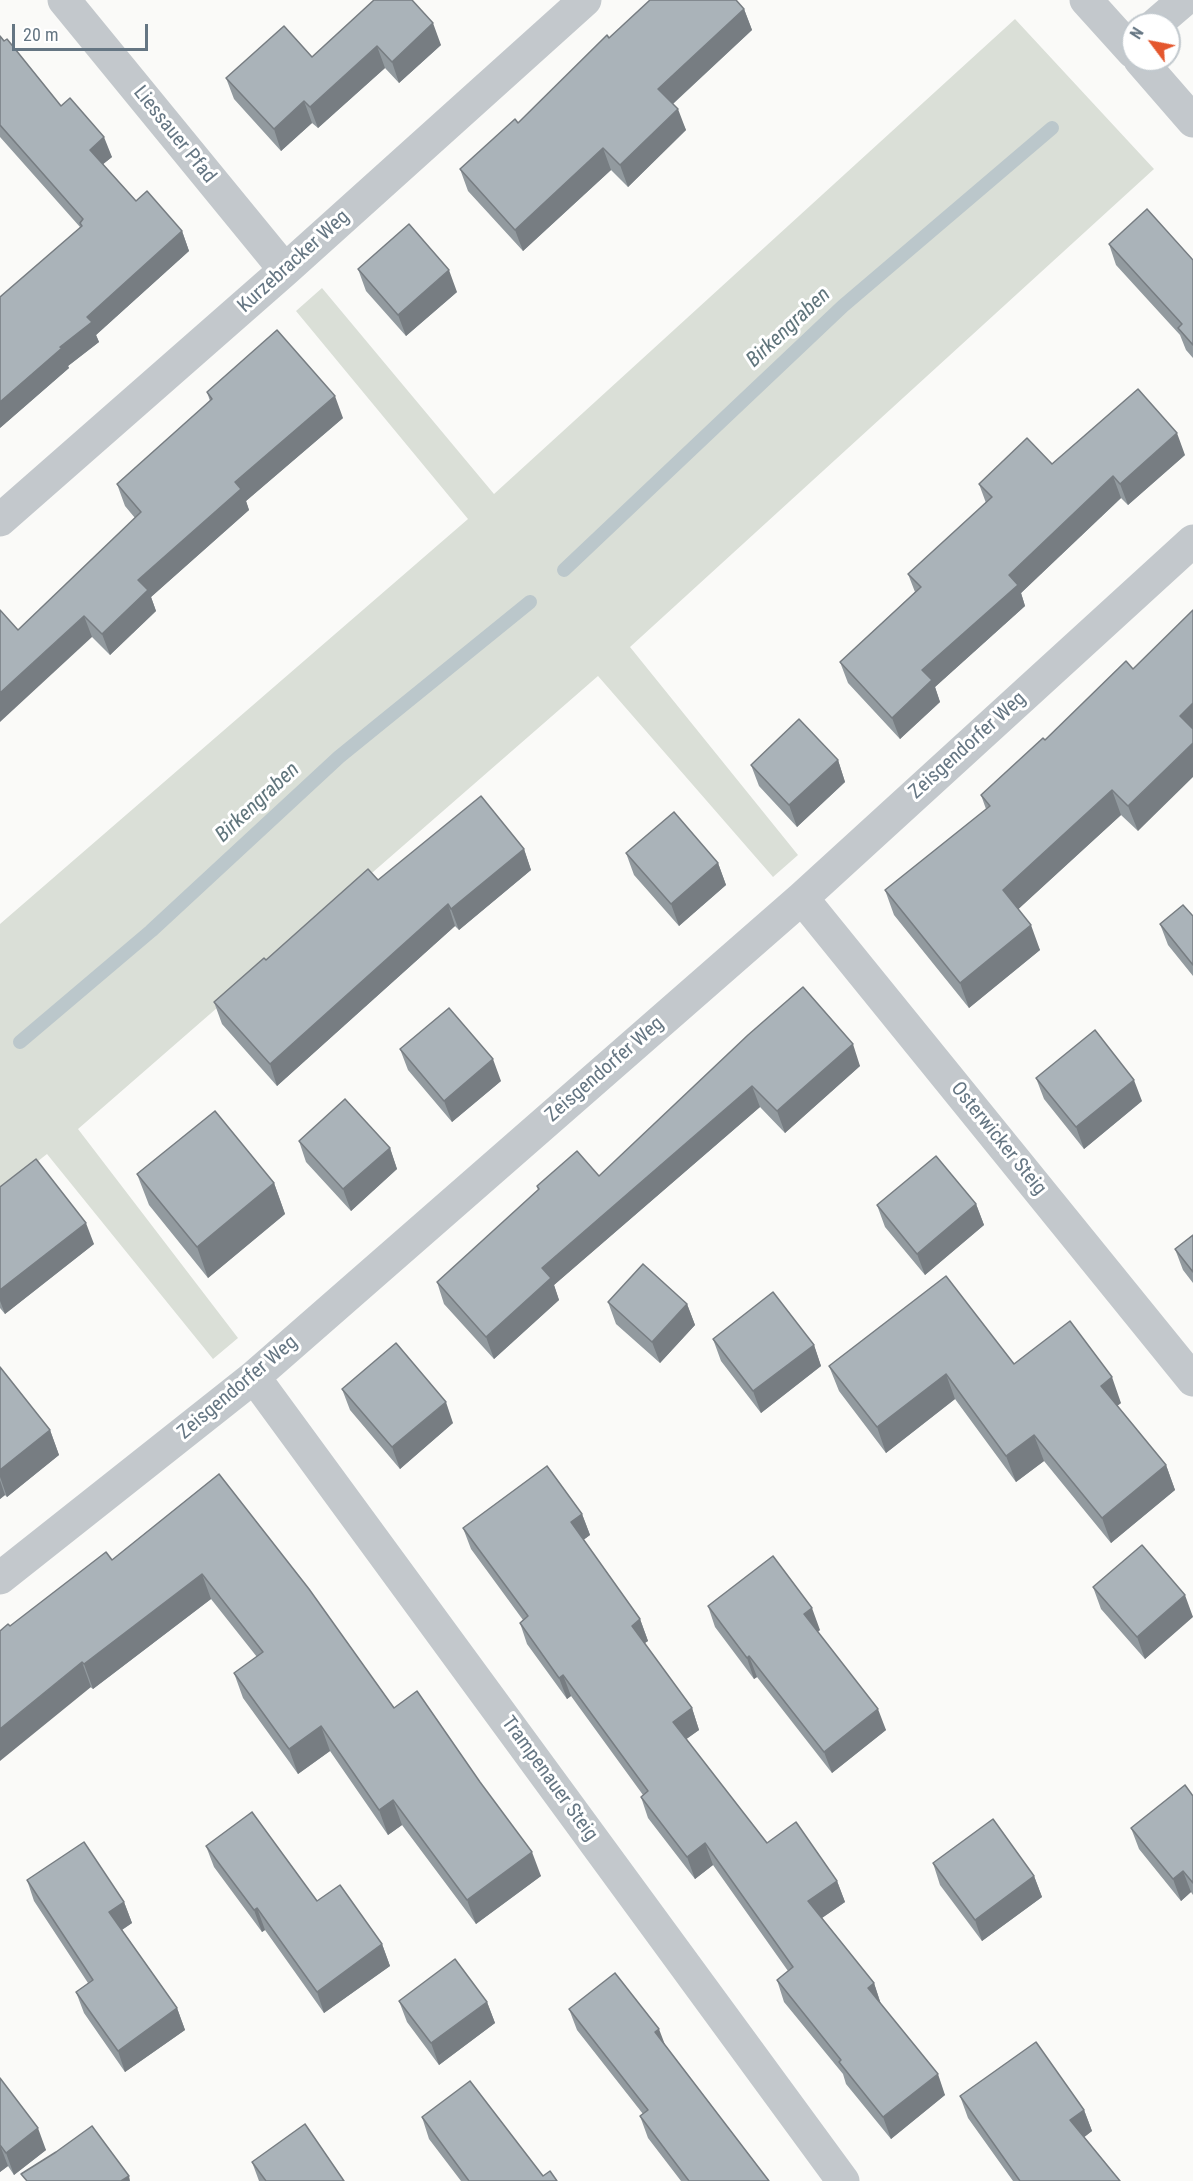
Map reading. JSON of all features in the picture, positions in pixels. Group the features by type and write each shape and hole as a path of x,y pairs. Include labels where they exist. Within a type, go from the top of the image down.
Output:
{"street":[{"name":"Liessauer Pfad","path":"64,0 285,270"},
{"name":"Kurzebracker Weg","path":"0,520 285,270 585,0"},
{"path":"1086,0 1121,37"},
{"path":"1170,12 1184,0"},
{"path":"1152,72 1193,121"},
{"name":"Zeisgendorfer Weg","path":"0,1578 254,1377 802,898 1193,541"},
{"name":"Osterwicker Steig","path":"802,898 1193,1380"},
{"name":"Trampenauer Steig","path":"254,1377 843,2181"}],"shaded area":[{"path":"1015,19 1154,169 630,647 798,855 773,877 598,676 78,1129 238,1338 213,1359 47,1154 0,1191 0,924 468,519 296,311 322,288 494,494"}],"building":[{"path":"374,0 412,0 433,23 392,62 377,46 310,107 304,101 274,129 226,78 284,26 312,57"},
{"path":"650,0 736,0 744,9 658,89 678,109 620,165 603,148 515,230 460,169 515,119 518,123 607,35 609,38"},
{"path":"0,36 4,41 7,39 61,106 70,98 104,137 90,150 136,201 147,191 182,231 87,317 92,322 60,347 62,348 0,402 0,297 82,226 80,223 83,219 0,125"},
{"path":"1147,209 1193,260 1193,345 1178,328 1182,324 1109,244"},
{"path":"409,224 449,270 398,315 358,269"},
{"path":"277,330 335,396 235,482 241,489 138,580 148,590 102,634 84,616 0,693 0,610 18,630 141,512 117,484 212,399 207,392"},
{"path":"1138,389 1177,433 1120,484 1113,476 1009,575 1018,585 922,670 932,680 892,718 840,662 921,587 908,574 992,497 979,484 1027,438 1052,464"},
{"path":"1193,610 1193,703 1180,716 1193,729 1193,743 1128,806 1112,790 1003,890 1031,925 960,983 885,890 990,806 981,795 1043,738 1045,740 1126,661 1133,669"},
{"path":"799,719 838,760 789,805 751,765"},
{"path":"481,796 524,849 451,909 448,904 270,1064 214,1002 264,958 266,960 368,869 378,880"},
{"path":"674,812 718,863 671,904 626,853"},
{"path":"1183,905 1193,916 1193,965 1160,924"},
{"path":"803,987 853,1044 777,1111 752,1086 542,1268 551,1278 486,1337 437,1282 577,1151 599,1176 748,1035"},
{"path":"449,1008 493,1059 444,1101 400,1049"},
{"path":"1095,1030 1134,1080 1076,1127 1036,1078"},
{"path":"345,1099 390,1148 343,1189 299,1141"},
{"path":"215,1111 274,1183 197,1247 137,1174"},
{"path":"936,1156 976,1204 917,1254 877,1205"},
{"path":"36,1159 86,1223 0,1290 0,1187"},
{"path":"1193,1235 1193,1272 1175,1249"},
{"path":"643,1264 687,1304 652,1342 608,1302"},
{"path":"946,1276 1014,1364 1070,1321 1112,1377 1101,1386 1166,1465 1102,1518 1034,1435 1006,1456 946,1374 877,1427 829,1366"},
{"path":"773,1292 814,1345 753,1391 713,1339"},
{"path":"396,1343 446,1402 392,1447 342,1389"},
{"path":"0,1367 50,1430 0,1470"},
{"path":"547,1466 582,1514 571,1522 640,1619 632,1626 692,1708 673,1722 767,1843 796,1822 837,1881 808,1901 874,1983 868,1988 938,2074 883,2117 777,1980 793,1967 705,1843 687,1857 641,1797 648,1791 563,1675 559,1678 520,1623 528,1616 463,1528"},
{"path":"219,1474 309,1589 394,1708 417,1691 532,1852 467,1900 393,1800 379,1810 321,1726 289,1749 234,1673 263,1652 202,1574 84,1664 82,1662 0,1729 0,1631 8,1624 10,1626 106,1552 112,1560"},
{"path":"1142,1545 1185,1595 1137,1637 1093,1587"},
{"path":"773,1556 812,1608 804,1614 878,1709 824,1752 749,1656 747,1658 708,1606"},
{"path":"1185,1785 1193,1796 1193,1883 1183,1871 1173,1879 1131,1828"},
{"path":"252,1812 317,1901 340,1885 382,1944 317,1992 257,1908 254,1910 206,1846"},
{"path":"993,1819 1034,1876 975,1920 933,1863"},
{"path":"84,1842 124,1902 109,1912 177,2008 118,2051 76,1992 93,1980 27,1880"},
{"path":"455,1959 487,2002 431,2043 399,2001"},
{"path":"615,1973 659,2029 655,2032 769,2181 689,2181 640,2116 648,2110 569,2009"},
{"path":"1036,2042 1084,2110 1070,2120 1120,2181 1020,2181 960,2096"},
{"path":"0,2078 38,2128 6,2153 0,2145"},
{"path":"470,2081 543,2176 550,2171 557,2181 469,2181 422,2117"},
{"path":"305,2124 344,2181 266,2181 252,2162"},
{"path":"92,2126 129,2176 121,2181 27,2181 21,2174 56,2152"}],"waterway":[{"name":"Birkengraben","path":"564,570 843,306 1052,128"},
{"name":"Birkengraben","path":"20,1042 151,931 339,757 530,602"}]}
